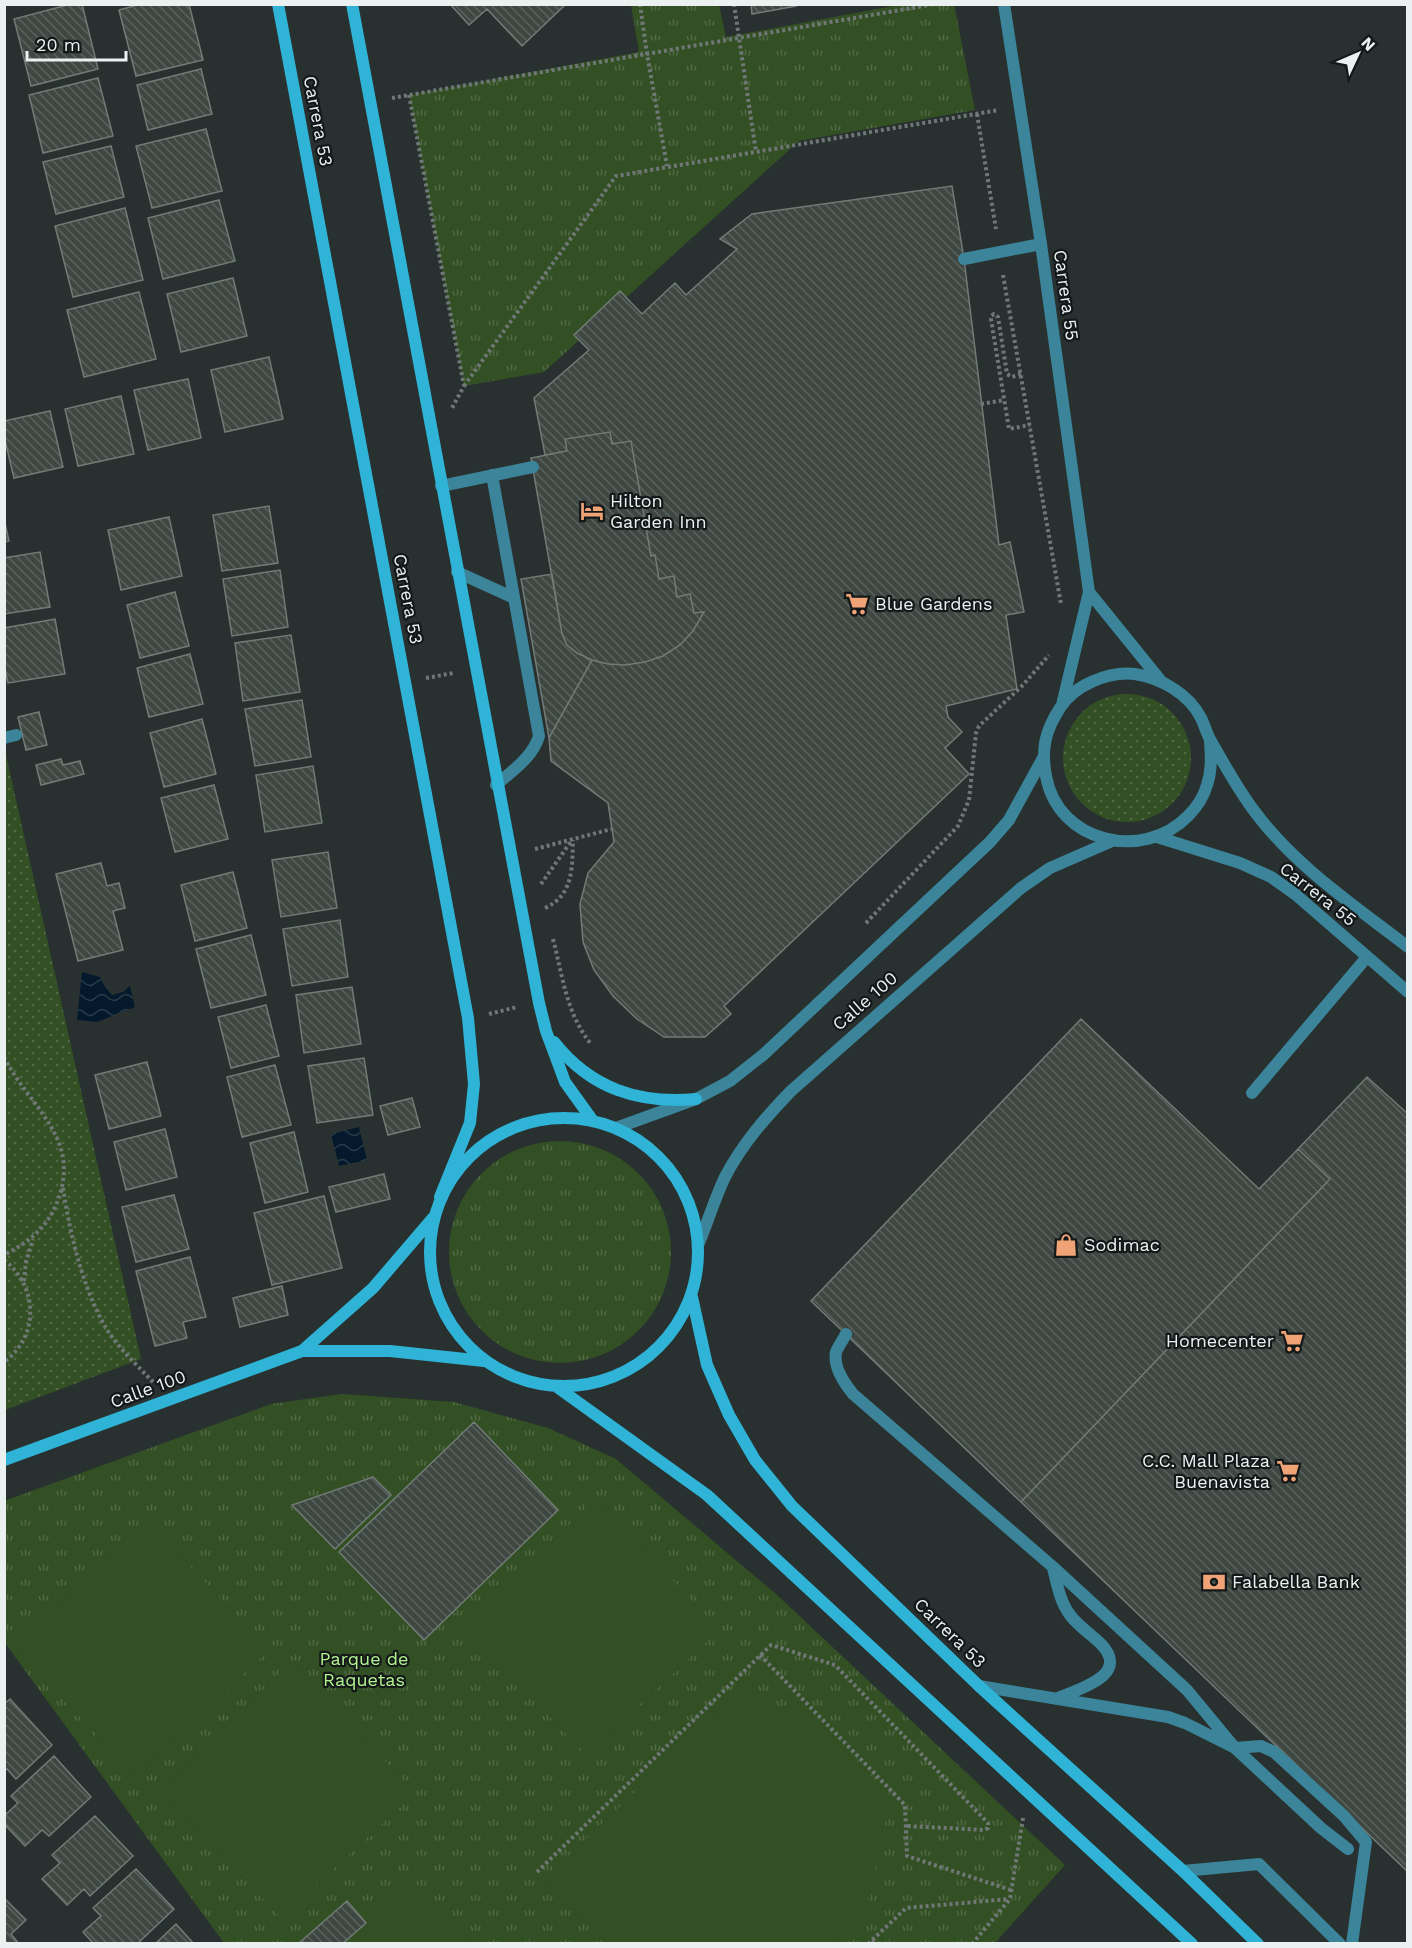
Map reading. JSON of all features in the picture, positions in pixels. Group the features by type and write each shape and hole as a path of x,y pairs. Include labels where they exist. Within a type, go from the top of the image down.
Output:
{"main road":[{"name":"Carrera 53","path":"278,4 468,1018 474,1084 470,1123 440,1197"},
{"path":"352,4 538,1003 565,1082 593,1121"},
{"path":"546,1031 564,1054 587,1074 613,1089 642,1098 669,1101 696,1099"},
{"path":"552,1118 593,1121 616,1128 642,1143 664,1162 681,1187 693,1214 699,1243 692,1298 675,1328 653,1354 624,1373 591,1384 557,1386 519,1379 484,1360 461,1339 443,1312 432,1281 429,1249 433,1218 440,1197 456,1170 477,1148 503,1132 532,1121 552,1118"},
{"name":"Calle 100","path":"302,1351 373,1288 433,1218"},
{"name":"Carrera 53","path":"692,1298 707,1365 729,1415 755,1460 792,1506 979,1686 1183,1871 1258,1944"},
{"name":"Calle 100","path":"4,1460 302,1351 390,1351 484,1360"},
{"path":"557,1386 707,1495 1192,1944"}],"street":[{"name":"Carrera 55","path":"1004,4 1041,243 1089,592 1062,705"},
{"path":"964,259 1041,243"},
{"path":"441,486 533,467"},
{"path":"492,475 539,736 536,747 529,755 496,785"},
{"path":"457,572 514,598"},
{"path":"1089,592 1161,681"},
{"path":"1134,674 1161,681 1183,695 1200,716 1210,741 1212,765 1207,788 1195,809 1178,826 1157,837 1135,842 1112,841 1085,831 1063,812 1048,787 1043,758 1047,730 1062,705 1082,686 1107,676 1134,674"},
{"name":"Carrera 55","path":"1210,741 1254,812 1275,836 1305,867 1407,948"},
{"name":"Calle 100","path":"616,1128 696,1099 730,1081 763,1055 990,842 1009,820 1043,758"},
{"name":"Carrera 55","path":"1157,837 1240,863 1270,878 1295,894 1407,992"},
{"name":"Calle 100","path":"699,1243 724,1179 739,1153 761,1122 791,1091 1021,888 1050,868 1112,841"},
{"path":"1252,1093 1367,957"},
{"path":"846,1334 836,1353 837,1366 843,1382 853,1394 1053,1567 1187,1690 1235,1748 1321,1828 1348,1849"},
{"path":"1053,1567 1061,1599 1070,1615 1100,1643 1107,1651 1109,1659 1109,1667 1105,1675 1096,1682 1057,1699"},
{"path":"979,1686 1168,1718 1185,1723 1235,1748 1261,1746 1274,1752 1338,1810 1366,1842 1352,1944"},
{"path":"1183,1871 1259,1864 1340,1944"}],"path":[{"path":"640,4 667,166"},
{"path":"734,4 756,152"},
{"path":"371,101 935,4"},
{"path":"409,95 464,386"},
{"path":"433,443 464,386 616,176 1020,107"},
{"path":"977,114 1062,612"},
{"path":"1021,374 1012,377 1007,374 998,317 994,314 991,319 1009,429 1030,425"},
{"path":"981,404 1004,400"},
{"path":"865,924 958,826 969,800 976,733 980,726 1040,667 1058,638 1076,644"},
{"path":"533,839 535,849 612,829"},
{"path":"541,884 573,840"},
{"path":"544,900 545,908 555,904 567,888 572,869 573,840"},
{"path":"539,872 543,892"},
{"path":"551,930 571,1013 579,1029 595,1049"},
{"path":"4,1057 57,1138 64,1157 63,1188 69,1226 81,1268 102,1322 124,1353 171,1400"},
{"path":"4,1255 33,1238 52,1214 63,1188"},
{"path":"24,1282 26,1262 33,1238"},
{"path":"4,1260 14,1268 24,1282 30,1298 32,1316 19,1348 4,1362"},
{"path":"537,1872 771,1645 835,1665 988,1823 988,1828 985,1830 906,1826"},
{"path":"760,1655 905,1805 907,1856 1011,1890"},
{"path":"972,1944 1010,1899 1027,1792"},
{"path":"870,1942 899,1912 906,1908 1010,1899"},
{"path":"870,1942 879,1944"}],"green space":[{"path":"954,4 975,110 799,141 544,372 464,386 409,95 639,52 631,5 719,5 726,37 899,5"},
{"path":"1127,694 1152,699 1173,712 1186,733 1191,758 1186,783 1173,804 1152,817 1127,822 1102,817 1081,804 1068,783 1063,758 1068,733 1081,712 1102,699"},
{"path":"4,746 141,1359 5,1410 4,1410"},
{"path":"549,1141 571,1141 603,1149 622,1159 639,1173 653,1190 663,1209 669,1230 671,1252 669,1274 663,1295 653,1314 639,1331 622,1345 592,1359 571,1363 549,1363 528,1359 507,1350 489,1338 474,1323 462,1305 453,1284 449,1263 449,1241 453,1220 462,1199 474,1181 489,1166 507,1154 528,1145"},
{"name":"Parque de Raquetas","path":"342,1394 454,1402 548,1428 616,1459 776,1594 1065,1865 995,1943 224,1943 5,1643 4,1501 271,1404"},
{"path":"596,1498 719,1630 586,1755 465,1627"},
{"path":"146,1519 269,1650 135,1776 14,1647"},
{"path":"292,1661 415,1793 281,1918 160,1790"},
{"path":"749,1683 783,1714 799,1703 891,1796 867,1906 830,1943 605,1943 544,1879"},
{"path":"411,1880 475,1943 347,1943"}],"water":[{"path":"82,972 100,977 112,995 123,992 130,986 135,1007 97,1022 77,1020"},
{"path":"359,1127 367,1160 339,1166 331,1134"}],"building":[{"path":"71,4 82,4 98,69 31,86 14,19"},
{"path":"141,4 189,4 203,60 136,76 119,10"},
{"path":"450,4 566,4 522,46 487,9 469,25"},
{"path":"751,4 796,4 796,6 752,14"},
{"path":"201,69 212,114 148,130 137,85"},
{"path":"98,78 113,136 43,153 29,95"},
{"path":"206,129 222,191 152,208 136,146"},
{"path":"111,146 124,197 56,214 43,162"},
{"name":"Blue Gardens","path":"952,186 964,259 999,545 1010,542 1024,612 1006,615 1017,689 946,706 948,717 962,732 945,748 969,774 724,1006 731,1014 705,1037 664,1037 637,1019 613,996 594,970 583,942 580,904 588,873 614,842 608,803 551,761 549,738 592,660 625,665 663,656 680,645 693,631 704,612 694,613 690,594 677,597 674,576 659,579 655,555 651,556 631,441 612,444 610,432 565,439 567,451 545,455 534,398 589,350 574,335 620,291 642,314 675,283 686,295 737,249 720,239 752,214"},
{"path":"219,200 235,261 163,279 148,218"},
{"path":"125,208 143,280 73,297 55,226"},
{"path":"233,278 247,336 181,352 167,294"},
{"path":"139,292 156,359 84,377 67,310"},
{"path":"269,357 283,419 225,432 211,370"},
{"path":"188,379 201,438 148,450 134,390"},
{"path":"121,396 134,454 78,466 65,409"},
{"path":"50,411 63,467 14,478 4,436 4,421"},
{"name":"Hilton Garden Inn","path":"610,432 612,444 631,441 651,556 655,555 659,579 674,576 677,597 690,594 694,613 704,612 693,631 680,645 663,656 625,665 592,660 577,653 567,645 562,634 531,458 567,451 565,439"},
{"path":"269,506 278,563 222,571 213,515"},
{"path":"169,517 182,576 121,590 108,530"},
{"path":"4,519 9,541 4,542"},
{"path":"40,552 50,607 4,614 4,558"},
{"path":"280,570 288,627 232,636 223,579"},
{"path":"552,574 562,634 567,645 592,660 549,738 521,579"},
{"path":"175,592 189,646 140,658 127,605"},
{"path":"55,619 65,674 8,683 4,664 4,628"},
{"path":"291,635 300,692 243,701 235,643"},
{"path":"190,654 203,704 149,717 137,668"},
{"path":"302,700 311,757 255,766 245,709"},
{"path":"39,712 47,745 26,750 18,717"},
{"path":"202,719 216,774 164,787 150,733"},
{"path":"61,759 63,765 80,761 84,774 41,785 36,765"},
{"path":"313,766 322,823 265,832 256,775"},
{"path":"214,785 228,839 175,852 161,798"},
{"path":"328,852 337,908 281,917 272,860"},
{"path":"101,863 107,886 119,883 125,908 113,911 123,950 78,961 56,874"},
{"path":"233,872 247,928 195,941 181,885"},
{"path":"340,920 348,977 292,986 283,929"},
{"path":"251,935 266,995 211,1008 196,949"},
{"path":"352,987 361,1044 304,1053 296,995"},
{"path":"266,1005 279,1056 231,1068 218,1017"},
{"name":"Sodimac","path":"1081,1019 1259,1189 1298,1149 1330,1179 1021,1502 811,1301"},
{"path":"364,1058 373,1115 317,1123 308,1066"},
{"path":"147,1062 161,1116 109,1129 95,1075"},
{"path":"275,1065 291,1125 242,1137 227,1077"},
{"name":"Homecenter","path":"1367,1077 1408,1114 1408,1872 1021,1502 1330,1179 1298,1149"},
{"path":"412,1098 420,1127 388,1135 380,1106"},
{"path":"165,1129 177,1177 126,1190 114,1142"},
{"path":"294,1132 308,1192 265,1203 250,1143"},
{"path":"384,1174 390,1199 336,1212 329,1187"},
{"path":"174,1195 189,1249 136,1262 122,1207"},
{"path":"324,1196 342,1268 272,1285 254,1213"},
{"path":"190,1257 206,1317 183,1322 187,1338 155,1346 136,1271"},
{"path":"282,1286 288,1315 240,1327 233,1298"},
{"path":"474,1422 558,1510 424,1640 339,1552"},
{"path":"373,1477 391,1495 335,1549 292,1505"},
{"path":"10,1699 52,1745 16,1779 7,1769 4,1771 4,1704"},
{"path":"54,1756 91,1797 49,1836 42,1830 25,1846 4,1824 4,1816 18,1803 11,1796"},
{"path":"95,1816 133,1856 90,1896 84,1889 67,1905 42,1879 60,1863 52,1855"},
{"path":"136,1869 174,1909 137,1944 94,1944 83,1932 101,1916 93,1908"},
{"path":"4,1898 26,1920 11,1934 19,1944 4,1944"},
{"path":"347,1901 366,1923 342,1944 298,1944"},
{"path":"176,1924 194,1944 155,1944"}],"place":[{"name":"Hilton Garden Inn","path":"592,511"},
{"name":"Blue Gardens","path":"857,604"},
{"name":"Sodimac","path":"1066,1245"},
{"name":"Homecenter","path":"1292,1341"},
{"name":"C.C. Mall Plaza Buenavista","path":"1288,1471"},
{"name":"Falabella Bank","path":"1214,1582"}]}
